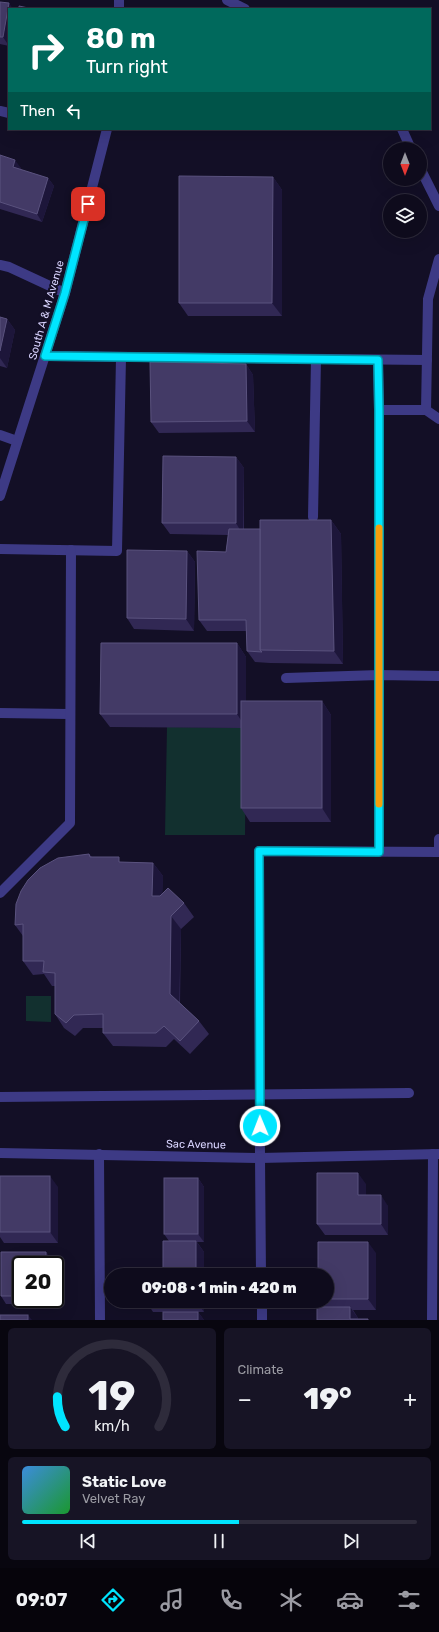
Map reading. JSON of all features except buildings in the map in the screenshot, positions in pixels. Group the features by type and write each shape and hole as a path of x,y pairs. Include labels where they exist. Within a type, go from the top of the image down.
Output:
{"street":[{"path":"227,0 243,8"},
{"name":"South A & M Avenue","path":"0,496 65,293 104,130"},
{"path":"402,130 408,142"},
{"path":"427,182 439,206"},
{"path":"426,410 428,299 439,259"},
{"path":"0,265 9,267 65,293"},
{"path":"45,356 121,358 427,360"},
{"path":"0,549 117,551 121,358"},
{"path":"313,517 316,359"},
{"path":"378,360 379,852"},
{"path":"379,410 426,410 439,419"},
{"path":"0,435 17,441"},
{"path":"0,894 70,824 69,714 71,550"},
{"path":"286,678 379,675 439,676"},
{"path":"0,713 69,714"},
{"path":"261,1268 259,851 439,852 439,839"},
{"path":"0,1097 410,1093"},
{"name":"Sac Avenue","path":"0,1153 260,1158 436,1154"},
{"path":"99,1154 100,1320"},
{"path":"432,1320 436,1305 436,1154"},
{"path":"262,1308 262,1320"}],"green space":[{"path":"167,727 246,728 245,835 165,835"},
{"path":"26,996 51,996 51,1022 26,1021"}],"slow traffic":[{"path":"379,528 379,804"}],"route":[{"path":"88,204 65,293 45,356 92,358 378,360 379,852 259,851 260,1126"}]}
